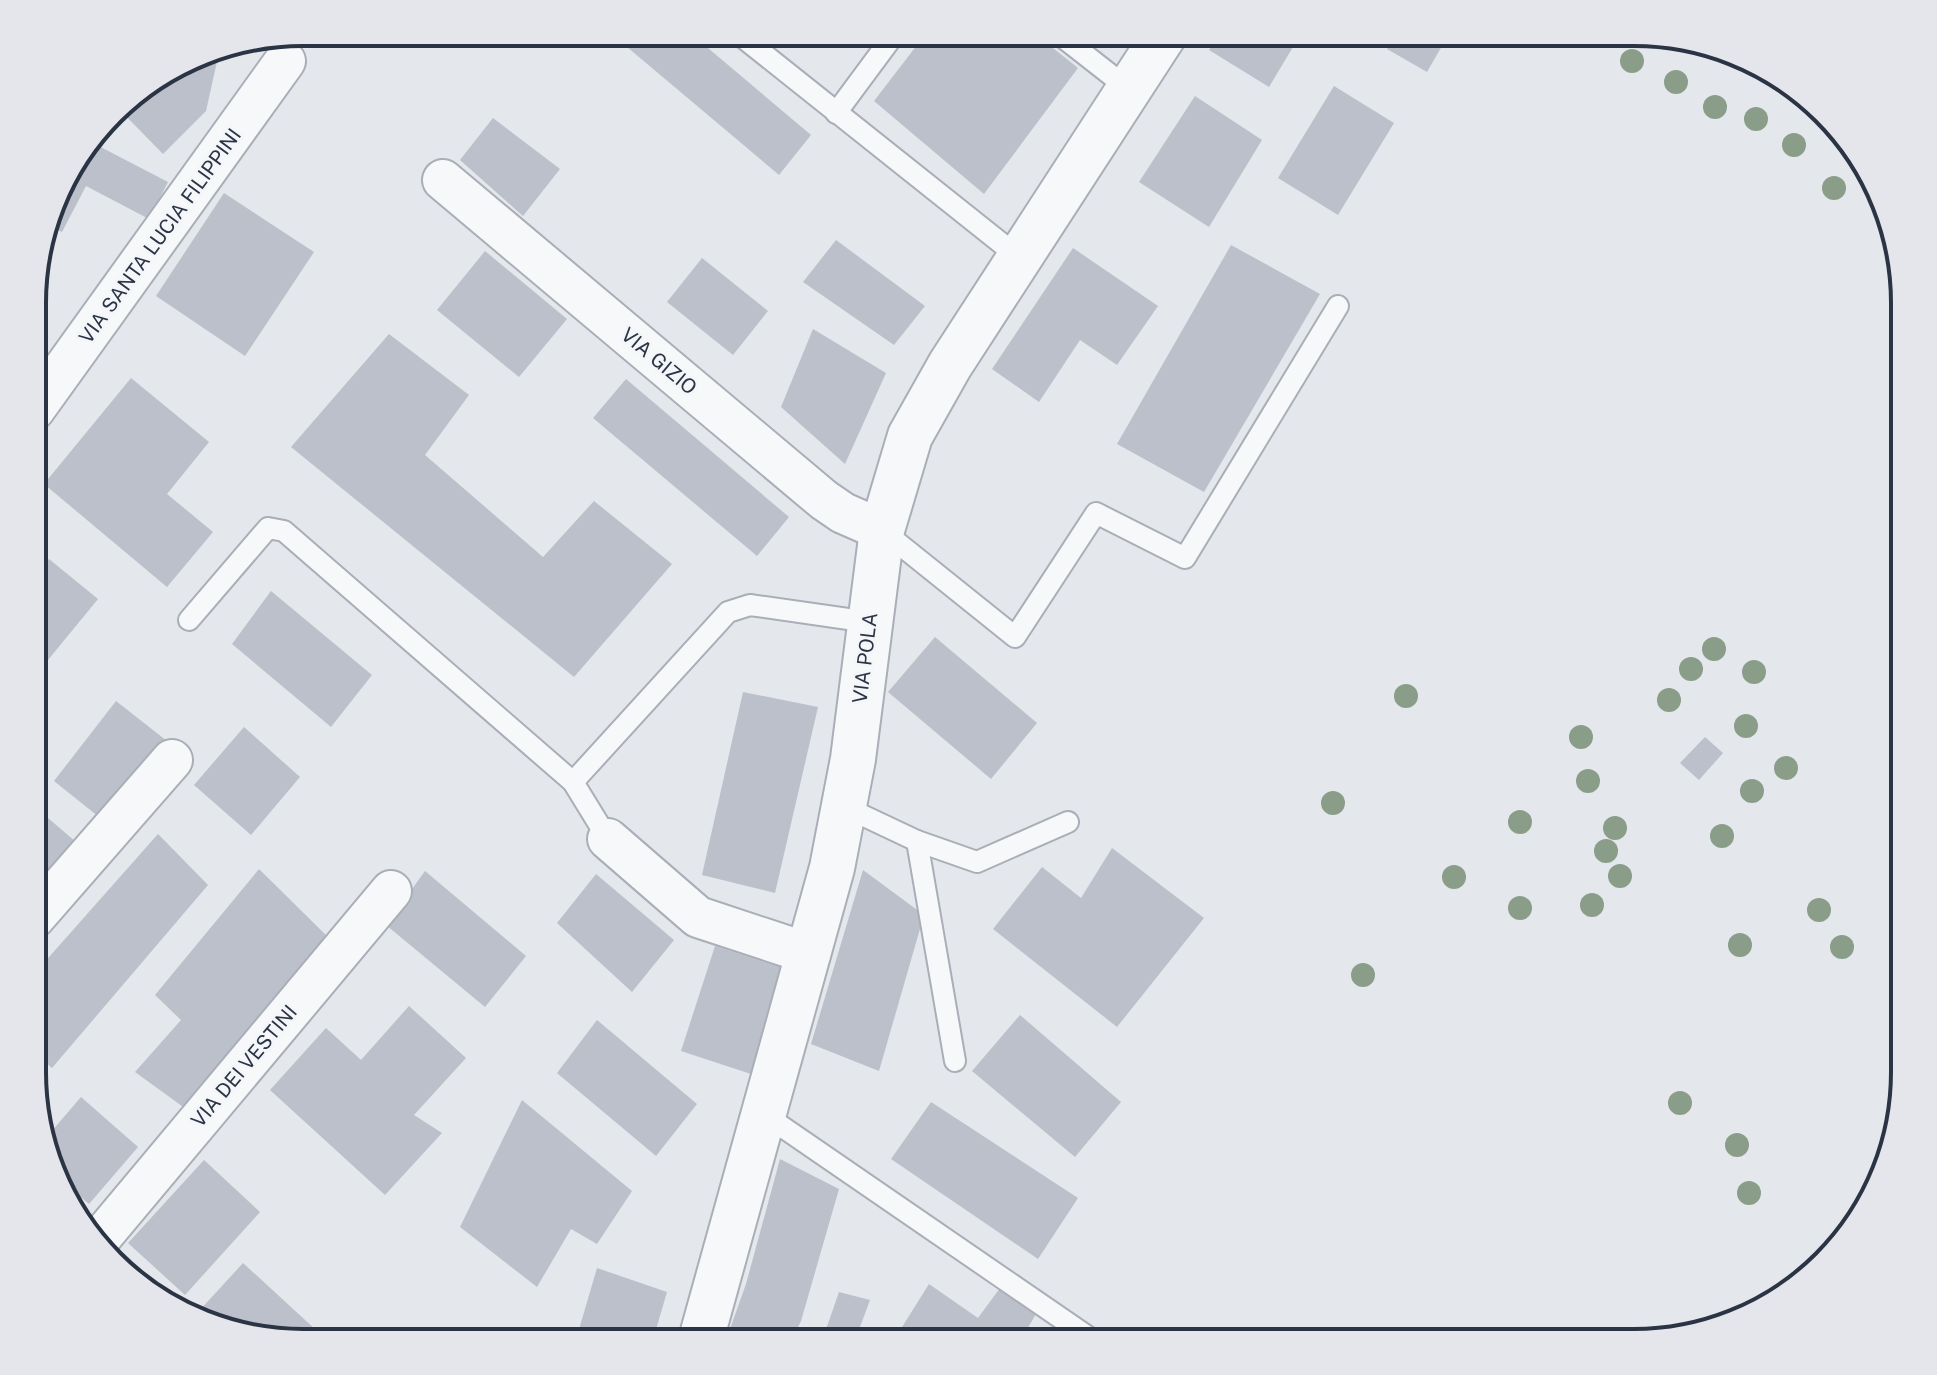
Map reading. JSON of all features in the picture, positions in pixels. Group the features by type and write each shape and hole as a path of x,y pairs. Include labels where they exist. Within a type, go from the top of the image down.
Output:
{"street":[{"name":"VIA POLA","path":"704,1328 810,954 845,807 882,530 910,436 950,365 1157,47"},
{"name":"VIA SANTA LUCIA FILIPPINI","path":"46,393 284,49"},
{"name":"VIA GIZIO","path":"443,180 824,500 843,513 882,530"},
{"path":"47,903 172,760"},
{"path":"608,839 698,917 810,954"},
{"name":"VIA DEI VESTINI","path":"104,1234 391,891"}],"lane":[{"path":"754,46 1021,259"},
{"path":"836,113 885,46"},
{"path":"1075,47 1130,90"},
{"path":"882,530 1015,637 1096,513 1185,558 1338,306"},
{"path":"189,620 268,528 284,531 573,782 608,839"},
{"path":"573,782 728,612 738,606 869,622"},
{"path":"845,807 917,841 977,862 1068,822"},
{"path":"917,841 955,1061"},
{"path":"765,1115 1076,1329"}],"building":[{"path":"626,46 706,46 811,135 779,175"},
{"path":"916,46 1051,47 1078,68 984,194 874,101"},
{"path":"1211,47 1293,47 1269,87 1209,50"},
{"path":"1388,47 1441,47 1427,72 1387,49"},
{"path":"217,61 206,111 163,154 126,116 174,80"},
{"path":"1334,86 1394,123 1338,215 1278,178"},
{"path":"1195,96 1262,140 1209,227 1139,182"},
{"path":"493,118 560,169 523,216 460,160"},
{"path":"99,146 168,182 149,219 86,186 62,232 57,229 72,189"},
{"path":"224,193 314,252 245,356 156,296"},
{"path":"836,240 925,306 894,345 803,282"},
{"path":"1231,245 1320,294 1204,492 1117,444"},
{"path":"1073,248 1158,306 1117,365 1080,340 1039,402 992,369"},
{"path":"485,251 567,319 519,377 437,310"},
{"path":"702,258 768,311 733,355 667,302"},
{"path":"813,329 886,373 845,464 781,407"},
{"path":"389,334 469,395 425,455 543,557 594,501 672,564 574,677 291,447"},
{"path":"131,378 209,442 167,494 213,532 167,587 46,486 46,481"},
{"path":"626,379 789,517 757,556 593,418"},
{"path":"49,559 98,599 46,662 46,562"},
{"path":"271,591 372,675 331,727 232,644"},
{"path":"935,637 1037,723 991,779 888,692"},
{"path":"743,692 818,707 775,893 702,875"},
{"path":"116,701 167,741 104,821 54,781"},
{"path":"244,727 300,777 251,835 194,785"},
{"path":"1705,737 1723,753 1699,780 1680,763"},
{"path":"47,817 76,842 47,876"},
{"path":"158,834 208,885 52,1068 47,1064 47,960"},
{"path":"1112,848 1204,918 1117,1027 993,929 1042,867 1081,898"},
{"path":"259,869 333,942 186,1109 135,1072 181,1020 155,995"},
{"path":"863,870 924,915 879,1071 811,1044"},
{"path":"425,871 526,956 485,1007 386,925"},
{"path":"596,874 674,940 632,992 557,923"},
{"path":"715,946 789,970 754,1075 681,1051"},
{"path":"409,1006 466,1058 414,1115 442,1133 385,1195 270,1090 326,1028 361,1060"},
{"path":"1020,1015 1121,1102 1075,1157 972,1071"},
{"path":"597,1020 697,1104 656,1156 557,1073"},
{"path":"81,1097 138,1147 89,1204 72,1186 53,1130"},
{"path":"522,1100 632,1191 597,1244 571,1229 537,1287 460,1227"},
{"path":"931,1102 1078,1198 1038,1259 891,1159"},
{"path":"780,1159 839,1189 797,1328 730,1328 746,1284"},
{"path":"204,1160 260,1212 185,1295 128,1243"},
{"path":"243,1263 314,1328 253,1324 202,1308"},
{"path":"597,1268 667,1292 656,1328 579,1328"},
{"path":"929,1284 978,1318 1000,1288 1036,1314 1027,1329 901,1328"},
{"path":"839,1292 870,1300 859,1328 826,1328"}]}
